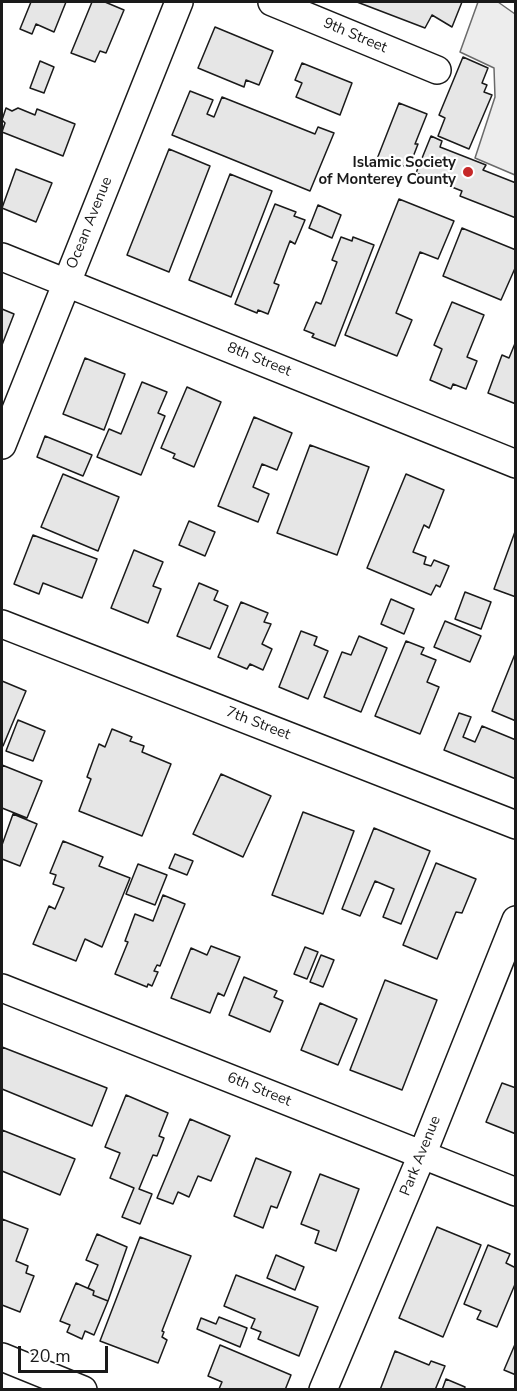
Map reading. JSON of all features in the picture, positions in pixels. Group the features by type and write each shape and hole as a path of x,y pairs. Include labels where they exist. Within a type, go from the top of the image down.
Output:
{"street":[{"name":"Ocean Avenue","path":"2,445 179,2"},
{"name":"9th Street","path":"272,2 437,70"},
{"name":"8th Street","path":"2,257 516,464"},
{"name":"7th Street","path":"2,624 516,825"},
{"name":"Park Avenue","path":"323,1389 422,1155 516,920"},
{"name":"6th Street","path":"2,988 516,1192"},
{"path":"2,1357 83,1389"}],"shaded area":[{"path":"478,2 498,2 515,14 515,175 475,158 495,97 494,68 460,52"}],"building":[{"path":"31,2 66,2 54,32 36,24 32,34 20,29"},
{"path":"92,2 105,2 124,10 106,53 100,51 95,62 71,53"},
{"path":"357,2 462,2 452,27 432,15 425,28"},
{"path":"215,27 273,51 259,85 246,80 244,87 198,68"},
{"path":"463,57 488,68 482,83 487,85 484,92 492,95 469,149 438,136 445,118 439,115"},
{"path":"40,61 54,67 44,93 30,88"},
{"path":"302,63 352,83 340,115 296,97 302,83 295,80"},
{"path":"190,91 213,100 207,114 214,117 222,97 315,134 318,127 334,133 310,191 172,135"},
{"path":"399,103 427,114 415,144 418,144 413,157 410,156 406,167 399,164 397,168 377,159"},
{"path":"6,108 12,111 18,108 35,115 37,109 75,124 63,156 2,132 5,123 2,120"},
{"path":"431,136 442,141 440,147 486,165 483,170 516,183 516,218 460,196 462,191 416,173"},
{"path":"169,149 210,166 169,272 127,255"},
{"path":"16,169 52,183 36,222 2,208"},
{"path":"230,174 272,191 231,297 189,280"},
{"path":"399,199 454,221 438,259 420,252 396,313 412,320 397,356 345,335"},
{"path":"275,204 296,212 294,216 305,220 295,244 290,241 274,283 279,285 268,314 258,310 257,313 235,304"},
{"path":"318,205 341,215 332,238 309,228"},
{"path":"462,228 516,250 516,266 501,300 443,276"},
{"path":"341,237 352,241 353,237 374,245 335,346 312,337 314,334 304,330 316,302 321,304 337,262 332,260"},
{"path":"452,302 484,315 467,357 477,361 466,389 453,384 451,389 430,380 442,349 434,345"},
{"path":"2,309 14,314 2,345"},
{"path":"516,341 516,404 488,393 502,355 509,358"},
{"path":"85,358 125,374 104,430 63,414"},
{"path":"142,382 167,392 158,413 165,416 141,475 97,457 109,429 121,434"},
{"path":"187,387 221,402 194,467 173,458 175,454 161,448"},
{"path":"254,417 292,433 277,470 262,464 253,487 269,494 258,522 218,506"},
{"path":"45,436 92,455 83,476 37,457"},
{"path":"310,445 369,467 337,555 277,533"},
{"path":"63,474 119,497 98,551 41,527"},
{"path":"406,474 444,490 429,528 424,525 413,552 426,557 424,564 431,566 434,560 449,566 440,587 436,585 431,595 367,568"},
{"path":"189,521 215,532 205,556 179,545"},
{"path":"516,529 516,597 494,589"},
{"path":"33,535 97,559 82,598 43,583 39,594 14,584"},
{"path":"134,550 163,562 153,586 161,589 148,623 111,608"},
{"path":"199,583 218,591 214,600 228,606 210,649 177,636"},
{"path":"465,592 491,602 481,629 455,619"},
{"path":"391,599 414,609 404,634 381,624"},
{"path":"241,602 268,613 264,622 271,624 262,644 272,649 263,670 250,664 247,669 218,657"},
{"path":"445,621 481,636 470,662 434,647"},
{"path":"301,631 317,637 314,645 328,651 308,699 279,687"},
{"path":"359,636 387,648 361,712 324,697 342,652 351,655"},
{"path":"406,641 424,648 421,654 436,660 427,682 439,687 420,734 375,716"},
{"path":"516,654 516,721 492,711"},
{"path":"2,681 26,691 3,746 2,746"},
{"path":"459,713 471,717 463,737 475,742 482,726 516,740 516,779 444,750"},
{"path":"18,720 45,731 33,761 6,751"},
{"path":"112,729 132,737 130,741 144,746 142,752 171,764 142,836 79,811 91,779 87,777 99,744 105,747"},
{"path":"2,765 42,781 27,818 2,808"},
{"path":"221,774 271,796 243,857 193,834"},
{"path":"303,812 354,831 323,914 272,895"},
{"path":"13,814 37,824 20,866 2,859 2,845"},
{"path":"374,828 430,851 401,924 383,917 394,889 375,881 360,916 342,909"},
{"path":"63,841 103,857 99,866 130,878 102,947 85,939 76,961 33,944 49,906 55,909 64,888 53,884 56,875 50,873"},
{"path":"175,854 193,861 187,875 169,868"},
{"path":"436,863 476,879 462,913 456,912 437,959 403,945"},
{"path":"138,864 167,875 155,905 126,894"},
{"path":"163,895 185,904 160,966 157,965 154,971 158,972 152,986 148,984 147,987 115,974 128,942 125,941 135,914 153,921"},
{"path":"211,946 240,957 224,996 218,993 210,1013 171,998 191,948 207,955"},
{"path":"305,947 318,952 307,979 294,974"},
{"path":"321,955 334,960 323,987 310,982"},
{"path":"244,977 277,991 274,997 283,1001 270,1032 229,1015"},
{"path":"385,980 437,1000 402,1090 350,1070"},
{"path":"320,1003 357,1019 338,1065 301,1050"},
{"path":"2,1047 107,1088 92,1126 2,1089"},
{"path":"502,1083 516,1088 516,1134 486,1122"},
{"path":"126,1095 168,1113 159,1136 164,1138 157,1156 153,1155 139,1189 152,1194 140,1224 122,1217 134,1188 110,1178 120,1153 105,1147"},
{"path":"190,1119 230,1136 211,1181 198,1176 189,1197 178,1192 173,1204 157,1198"},
{"path":"2,1130 75,1159 60,1195 2,1171"},
{"path":"256,1158 291,1172 277,1208 271,1206 263,1228 234,1216"},
{"path":"320,1174 359,1189 336,1251 315,1243 319,1231 301,1224"},
{"path":"2,1219 28,1229 16,1261 28,1266 26,1273 34,1276 20,1312 2,1305"},
{"path":"437,1227 481,1245 443,1337 399,1318"},
{"path":"97,1234 127,1247 108,1301 93,1295 94,1291 88,1288 98,1265 86,1260"},
{"path":"140,1237 191,1256 162,1331 164,1332 162,1337 167,1340 158,1363 100,1341"},
{"path":"488,1245 510,1254 506,1263 516,1268 516,1282 497,1327 477,1319 481,1311 464,1304"},
{"path":"276,1255 304,1267 295,1290 267,1278"},
{"path":"236,1275 318,1307 299,1356 258,1339 261,1332 251,1328 255,1319 224,1306"},
{"path":"76,1283 94,1291 93,1295 108,1301 94,1335 85,1331 82,1339 67,1332 70,1325 60,1321"},
{"path":"219,1317 247,1328 240,1347 197,1329 201,1318 216,1324"},
{"path":"516,1342 516,1375 504,1370"},
{"path":"220,1345 291,1375 285,1390 219,1389 222,1382 208,1376"},
{"path":"395,1351 429,1365 431,1361 445,1366 435,1390 380,1390"},
{"path":"446,1379 465,1387 464,1390 442,1390"}],"place":[{"name":"Islamic Society of Monterey County","path":"468,172"}]}
